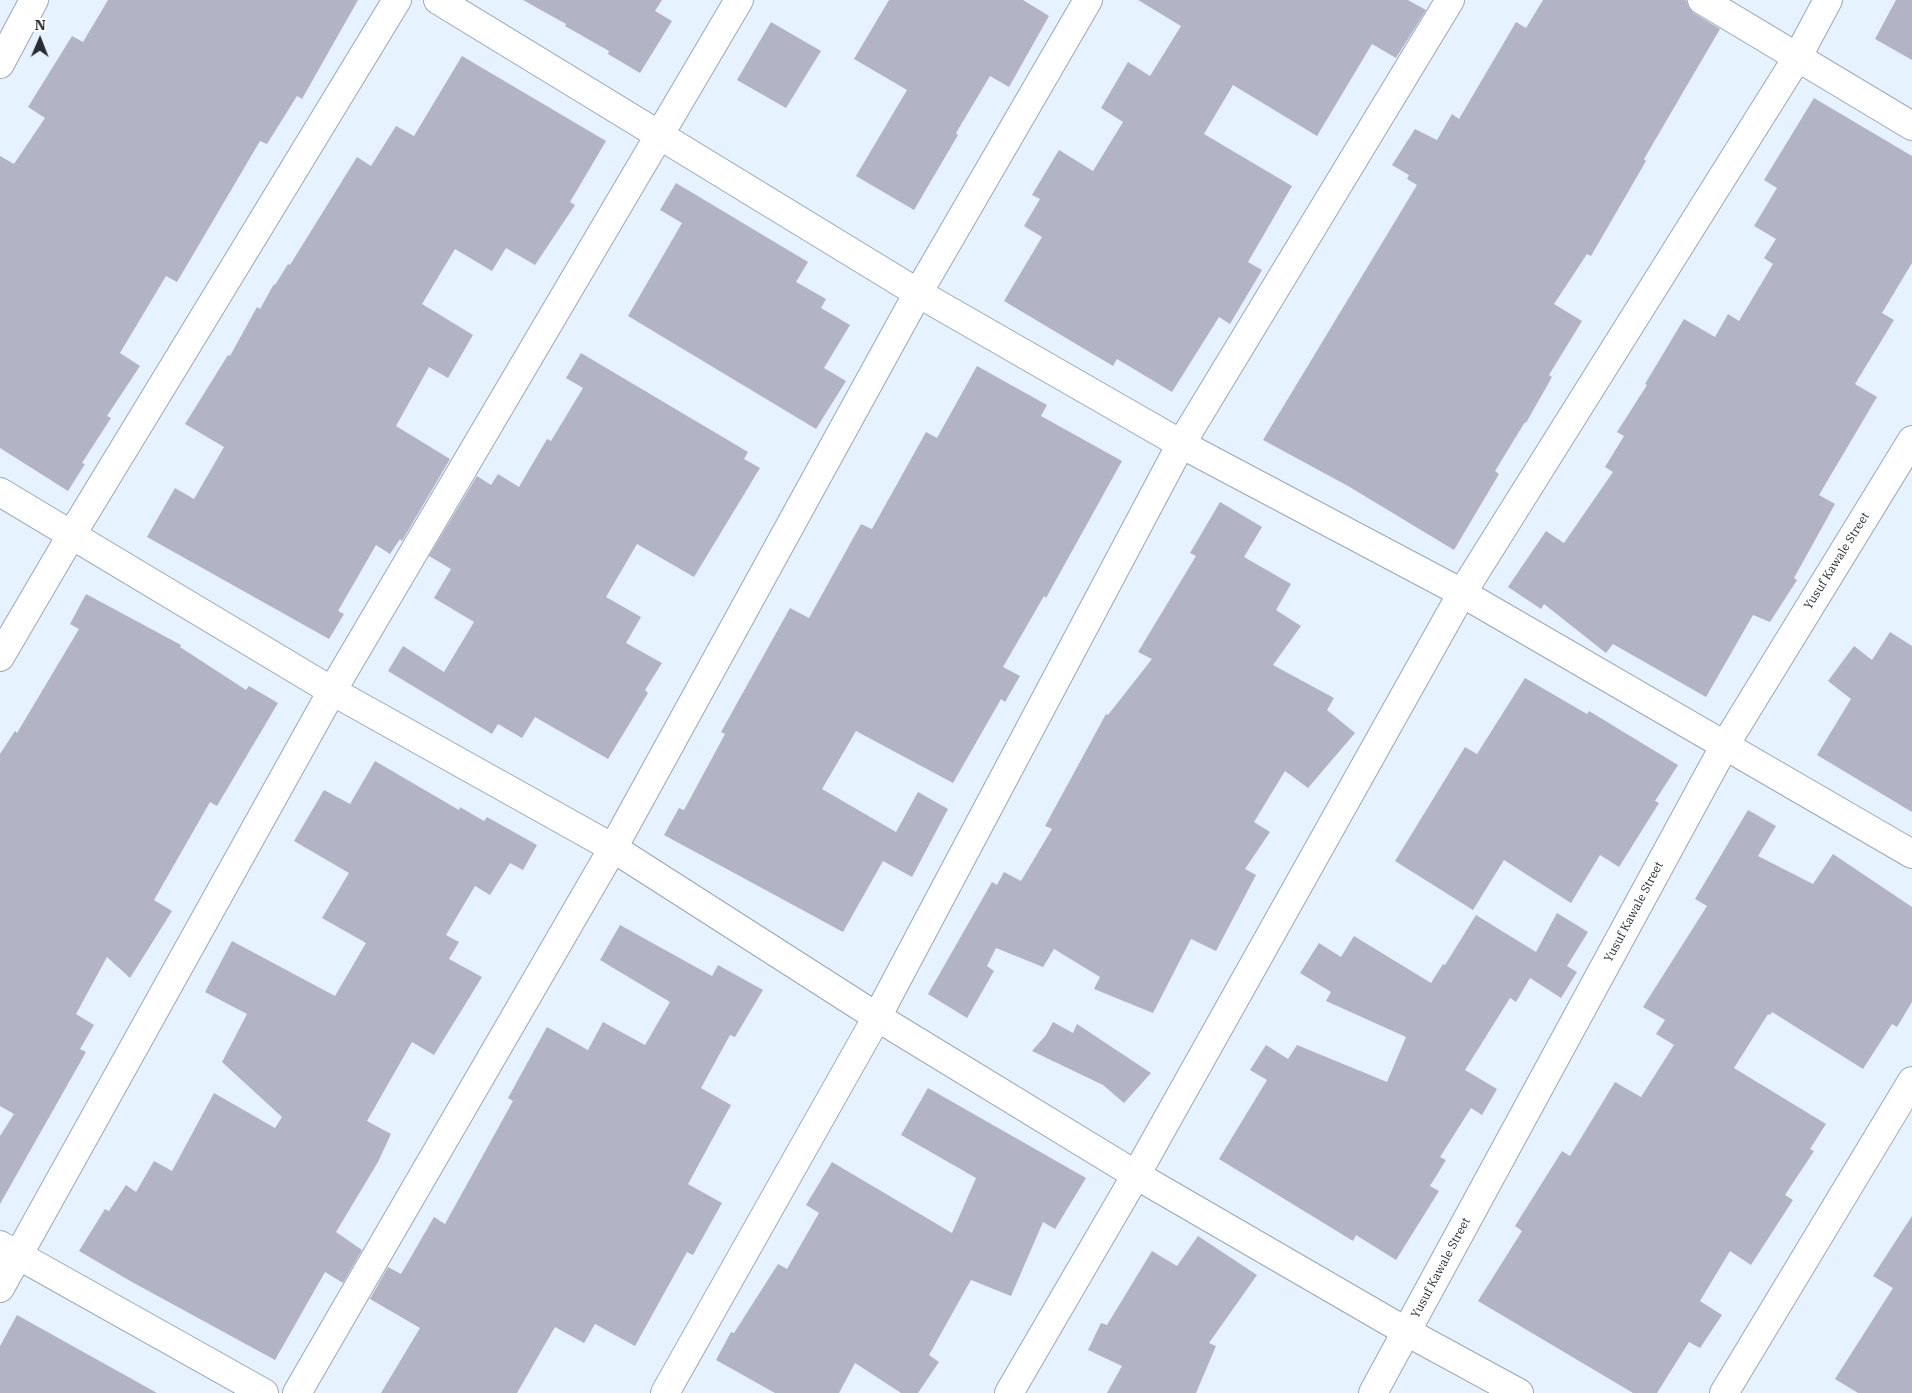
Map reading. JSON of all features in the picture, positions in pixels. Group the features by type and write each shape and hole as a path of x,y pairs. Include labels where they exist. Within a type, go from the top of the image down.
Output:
{"street":[{"path":"0,64 34,0"},
{"path":"0,657 72,534 397,0"},
{"path":"438,0 918,293 1182,444 1462,593 1912,854"},
{"path":"0,1288 10,1250 332,691 739,0"},
{"path":"297,1393 614,848 918,293 1088,0"},
{"path":"665,1393 877,1017 1182,444 1450,0"},
{"path":"1702,0 1912,126"},
{"path":"1009,1393 1136,1175 1462,593 1797,58 1828,0"},
{"name":"Yusuf Kawale Street","path":"1372,1393 1407,1332 1725,745 1912,440"},
{"path":"0,492 332,691 614,848 877,1017 1136,1175 1407,1332 1519,1393"},
{"path":"1724,1393 1912,1081"},
{"path":"10,1250 264,1393"}],"building":[{"path":"108,0 358,0 302,99 297,96 267,144 260,141 177,282 166,276 120,353 140,366 107,416 111,418 82,463 85,464 68,491 0,448 0,156 14,164 45,118 28,107 72,36 83,42"},
{"path":"523,0 662,0 655,11 672,21 640,73 608,54 609,51 565,26 566,24"},
{"path":"889,0 1023,0 1049,16 1009,87 990,76 914,210 856,176 907,90 854,59"},
{"path":"1138,0 1408,0 1426,10 1396,58 1372,44 1317,136 1233,85 1204,134 1292,186 1248,262 1262,270 1230,324 1219,317 1172,392 1117,359 1113,366 1004,301 1042,237 1024,226 1040,199 1032,195 1059,150 1093,171 1123,122 1101,108 1128,62 1150,76 1181,26"},
{"path":"1543,0 1686,0 1689,8 1694,13 1720,29 1644,159 1646,161 1591,256 1587,254 1554,304 1582,321 1549,375 1552,377 1526,423 1495,471 1499,474 1454,550 1348,486 1263,440 1417,185 1407,179 1409,175 1392,165 1415,129 1437,140 1452,114 1459,119 1516,22 1526,28"},
{"path":"1896,0 1912,0 1912,60 1875,39"},
{"path":"771,22 821,51 786,108 737,80"},
{"path":"462,56 606,141 570,202 575,205 535,265 506,248 492,271 455,249 422,304 473,335 448,378 429,367 396,426 450,459 402,541 400,539 390,554 376,545 338,611 344,614 329,639 147,537 175,488 194,499 224,447 185,424 228,355 230,356 257,307 260,309 274,284 288,264 290,265 357,157 371,166 396,126 414,136"},
{"path":"1814,98 1912,156 1912,263 1882,313 1894,320 1855,384 1877,397 1819,495 1835,504 1794,578 1797,580 1770,622 1753,615 1706,697 1613,644 1606,653 1544,604 1541,609 1508,587 1546,531 1564,543 1613,472 1605,467 1624,436 1617,432 1647,385 1645,384 1684,319 1715,337 1728,314 1739,321 1773,264 1764,258 1776,239 1754,226 1777,188 1764,180"},
{"path":"676,183 808,262 796,282 826,299 821,308 850,325 824,368 846,381 816,429 628,316 682,223 660,210"},
{"path":"581,353 748,452 744,459 760,468 694,577 637,544 606,597 641,617 626,643 662,663 645,690 648,693 608,759 535,717 522,738 498,724 492,734 388,671 403,646 444,672 474,622 434,598 451,569 429,556 477,476 491,485 498,474 519,487 547,439 551,441 583,388 566,378"},
{"path":"977,366 1047,405 1041,416 1122,461 1046,598 1044,596 1003,667 1020,676 1005,702 1001,699 953,783 856,731 822,789 896,832 918,792 948,809 912,877 883,861 843,932 664,835 679,808 684,810 725,734 721,732 790,608 809,618 861,524 872,529 926,432 937,438"},
{"path":"1220,502 1262,527 1244,557 1291,584 1276,610 1301,626 1273,665 1334,698 1327,710 1355,733 1308,788 1285,771 1254,822 1270,832 1245,869 1256,875 1216,951 1191,939 1153,1013 1094,989 1100,977 1054,949 1043,967 996,948 987,966 994,971 967,1018 928,994 992,882 997,885 1004,872 1021,881 1052,829 1045,826 1106,714 1108,715 1152,659 1138,652 1196,556 1190,553"},
{"path":"86,594 181,645 180,647 246,690 249,686 278,703 217,806 210,802 154,900 172,911 130,978 107,957 76,1014 94,1025 80,1049 86,1052 0,1204 0,1136 14,1114 0,1106 0,754 15,731 17,733 79,629 70,624"},
{"path":"1890,632 1912,646 1912,812 1817,755 1851,699 1828,681 1854,646 1872,660"},
{"path":"1525,678 1587,714 1589,711 1678,765 1655,801 1659,803 1619,867 1600,855 1571,903 1504,860 1473,910 1395,861 1465,747 1477,754"},
{"path":"375,761 459,810 460,807 484,821 487,817 537,845 523,870 510,863 490,895 475,886 446,935 459,942 449,959 482,977 434,1055 412,1042 367,1121 391,1134 378,1162 336,1232 362,1250 343,1283 325,1272 275,1360 79,1251 105,1209 109,1211 126,1185 136,1192 154,1161 172,1171 214,1093 275,1128 282,1117 222,1062 247,1014 205,992 232,941 335,996 366,943 322,918 349,873 294,841 324,790 350,804"},
{"path":"1748,810 1776,826 1758,856 1813,884 1833,854 1912,907 1912,1002 1897,1027 1892,1024 1863,1069 1772,1012 1770,1015 1768,1014 1734,1068 1826,1124 1810,1149 1814,1151 1785,1195 1793,1200 1751,1265 1730,1251 1700,1301 1722,1315 1700,1348 1689,1342 1657,1393 1633,1393 1478,1301 1522,1231 1515,1226 1562,1151 1570,1156 1615,1082 1641,1097 1674,1045 1656,1034 1665,1020 1643,1007 1707,906 1695,899"},
{"path":"1557,913 1588,932 1567,966 1577,972 1561,998 1530,978 1516,1002 1510,998 1465,1070 1497,1089 1482,1115 1471,1108 1440,1157 1446,1160 1430,1186 1439,1191 1396,1260 1356,1235 1353,1241 1219,1159 1267,1080 1250,1070 1266,1045 1288,1059 1297,1045 1387,1082 1406,1037 1326,1001 1331,992 1300,973 1319,943 1341,957 1354,936 1431,983 1443,964 1445,965 1476,915 1536,952"},
{"path":"620,925 712,976 718,965 763,990 735,1037 730,1035 701,1088 731,1105 688,1184 722,1203 693,1255 687,1252 635,1346 595,1324 584,1343 555,1327 517,1393 381,1393 420,1328 370,1299 388,1267 401,1274 434,1217 445,1224 513,1101 508,1098 547,1027 588,1050 603,1022 645,1045 670,1002 600,960"},
{"path":"1053,1022 1073,1033 1077,1024 1151,1073 1124,1103 1103,1085 1032,1051 1046,1035"},
{"path":"928,1088 1086,1178 1055,1229 1043,1222 1011,1296 971,1280 929,1355 939,1362 918,1393 901,1393 855,1363 839,1393 775,1393 716,1360 731,1332 734,1333 778,1264 787,1269 819,1213 806,1205 832,1162 952,1233 976,1178 901,1135"},
{"path":"1912,1216 1912,1393 1858,1393 1835,1379 1893,1288 1873,1276"},
{"path":"1198,1236 1257,1275 1209,1343 1216,1346 1196,1393 1107,1393 1122,1366 1088,1350 1101,1323 1107,1325 1152,1251 1177,1266"},
{"path":"17,1315 157,1393 0,1393 0,1346"}]}
